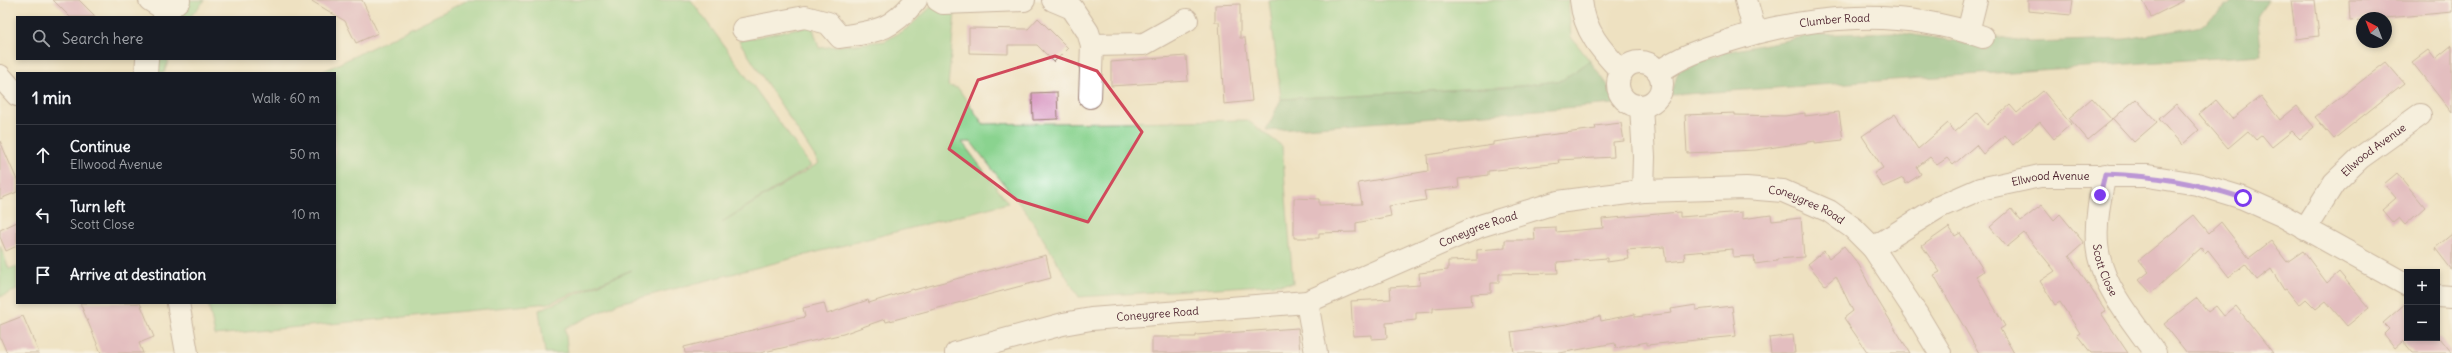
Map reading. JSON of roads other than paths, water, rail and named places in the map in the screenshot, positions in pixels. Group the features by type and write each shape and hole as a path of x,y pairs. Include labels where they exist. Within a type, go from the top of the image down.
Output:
{"street":[{"path":"743,29 805,18 828,23 840,37 880,31 902,17 916,0"},
{"path":"938,0 943,3 1024,0"},
{"path":"1052,0 1072,8 1088,32 1092,45 1090,96"},
{"path":"1746,0 1755,32"},
{"name":"Clumber Road","path":"1660,72 1688,54 1755,32 1819,20 1862,16 1923,22 1976,34 1976,0"},
{"path":"1582,9 1595,43 1622,72"},
{"path":"1092,45 1144,44 1187,20"},
{"path":"146,72 147,60"},
{"path":"1639,62 1650,64 1660,72 1662,82 1658,96 1655,100 1641,106 1628,102 1619,92 1622,72 1627,66 1639,62"},
{"path":"0,76 16,94"},
{"path":"1641,106 1643,136 1643,191"},
{"name":"Ellwood Avenue","path":"2306,229 2334,183 2360,158 2420,115"},
{"name":"Ellwood Avenue","path":"1873,248 1939,208 1980,190 2040,176 2105,174 2148,176 2197,184 2243,198 2306,229 2404,283"},
{"name":"Scott Close","path":"2105,174 2098,224 2099,257 2111,289 2155,353"},
{"name":"Coneygree Road","path":"956,353 1063,324 1091,319 1307,302 1480,226 1558,202 1643,191 1746,188 1783,191 1829,211 1853,228 1873,248 1916,313 1940,353"},
{"path":"2440,296 2452,297"},
{"path":"1307,302 1316,353"},
{"path":"178,304 187,353"}]}
